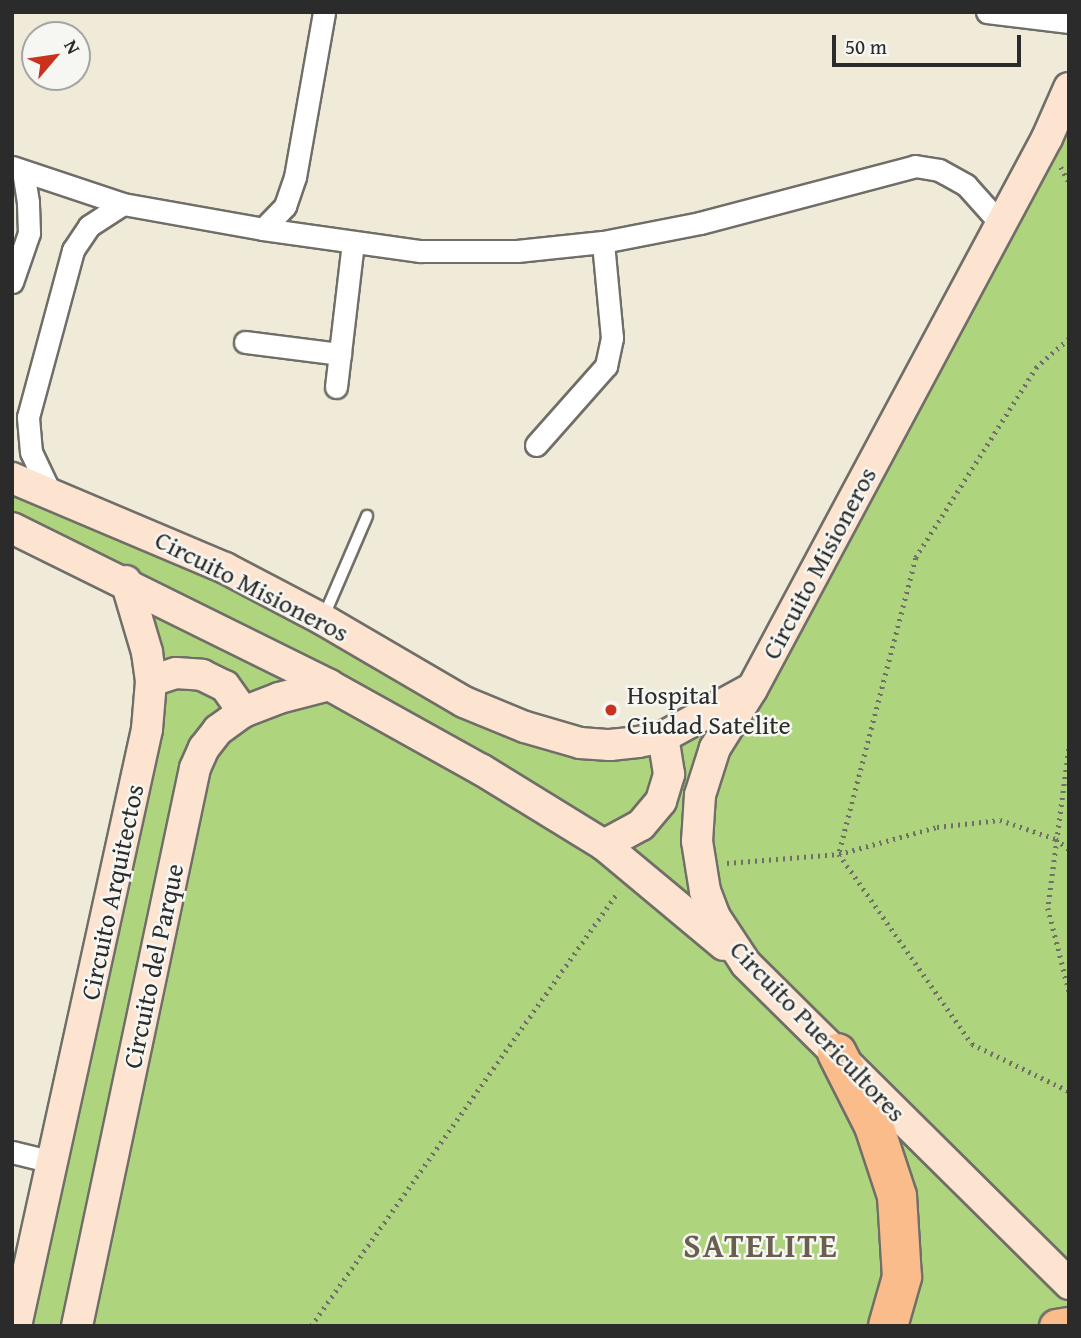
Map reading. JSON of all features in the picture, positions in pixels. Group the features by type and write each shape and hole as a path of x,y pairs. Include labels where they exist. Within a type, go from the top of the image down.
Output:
{"highway":[{"path":"837,1053 874,1126 897,1196 902,1277 888,1326"}],"main road":[{"path":"1056,1326 1069,1324"}],"street":[{"path":"263,229 285,206 295,177 324,12"},
{"path":"987,12 1069,22"},
{"name":"Circuito Misioneros","path":"12,478 225,568 322,619 464,702 525,727 580,743 600,744 663,737 752,688 1047,138 1069,88"},
{"path":"18,169 123,204 263,229 421,251 517,251 603,242 700,223 915,166 940,170 966,185 1000,223"},
{"path":"12,282 29,233 28,202 18,169"},
{"path":"50,492 31,452 28,416 73,250 89,226 123,204"},
{"path":"536,445 606,366 612,338 603,242"},
{"path":"336,387 353,243"},
{"path":"245,342 341,354"},
{"path":"12,528 126,582 329,685 482,769 604,845 635,868 746,964"},
{"name":"Circuito Arquitectos","path":"16,1326 147,729 151,681 144,643 126,582"},
{"path":"151,681 176,673 202,675 225,686 243,712"},
{"name":"Circuito del Parque","path":"77,1326 195,768 204,748 218,730 243,712 279,698 329,685"},
{"name":"Circuito Puericultores","path":"752,688 715,748 706,773 697,818 699,864 715,917 746,964 1069,1284"},
{"path":"604,845 640,825 661,802 669,774 663,737"},
{"path":"12,1152 53,1162"}],"lane":[{"path":"322,619 366,516"}],"path":[{"path":"1069,339 1037,367 916,558 839,854 972,1044 1069,1091"},
{"path":"1069,748 1048,908 1069,991"},
{"path":"699,864 839,854 937,827 1000,820 1056,839 1069,849"},
{"path":"311,1326 635,868"}],"green space":[{"path":"1069,114 1069,1326 24,1326 159,736 134,581 12,525 12,466 579,753 756,690 789,625 919,412 1022,205 1060,147"}],"place":[{"name":"Hospital Ciudad Satelite","path":"611,710"}],"district":[{"name":"SATELITE","path":"761,1246"}]}
